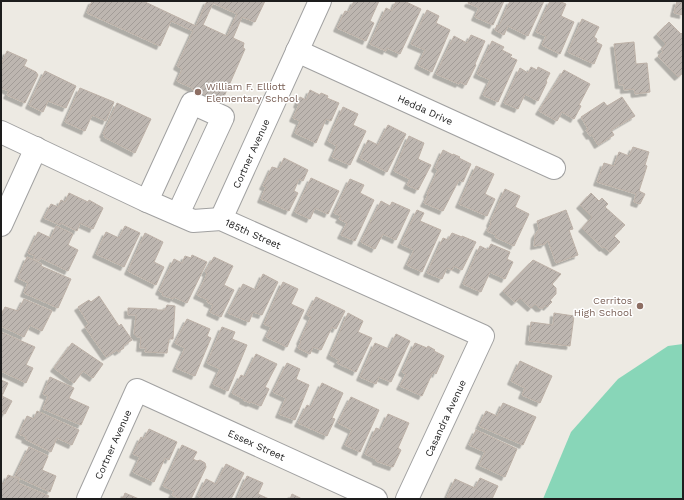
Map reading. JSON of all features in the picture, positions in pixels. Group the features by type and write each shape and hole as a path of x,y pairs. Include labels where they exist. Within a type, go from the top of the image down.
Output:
{"street":[{"name":"Cortner Avenue","path":"221,219 320,1"},
{"name":"Hedda Drive","path":"297,50 554,168"},
{"path":"147,201 192,103 223,117 178,214"},
{"name":"185th Street","path":"1,132 147,201 193,221 221,219 483,336"},
{"path":"1,225 36,148"},
{"name":"Casandra Avenue","path":"407,499 483,336"},
{"name":"Cortner Avenue","path":"88,499 137,390"},
{"name":"Essex Street","path":"137,390 376,499"}],"green space":[{"path":"683,344 683,499 543,499 571,432 618,379 668,346"}],"building":[{"path":"92,1 143,1 196,26 207,1 265,1 255,22 242,17 233,38 244,43 243,48 245,49 223,99 217,99 216,102 177,81 182,69 177,66 193,31 171,21 160,46 87,13","holes":["213,3 237,14 227,36 203,25"]},
{"path":"354,1 379,1 370,21 374,23 366,41 337,28 345,11 349,12"},
{"path":"396,1 404,1 421,9 400,54 387,48 386,51 370,44 386,8 392,11"},
{"path":"469,1 504,1 493,25 475,17 479,8 468,3"},
{"path":"510,1 544,1 528,36 508,26 504,35 495,30 497,25 499,26"},
{"path":"550,1 559,1 566,4 561,16 574,22 560,54 542,45 546,36 536,32"},
{"path":"677,1 683,1 683,15 674,13"},
{"path":"427,10 439,16 436,23 450,30 432,72 418,65 425,50 411,44"},
{"path":"582,19 599,27 594,37 597,39 596,42 602,45 594,64 568,52"},
{"path":"669,22 681,34 683,32 683,73 678,77 658,56 663,52 661,49 666,44 657,34"},
{"path":"471,35 485,41 475,64 476,65 466,85 460,82 459,84 436,74 454,36 467,43"},
{"path":"492,41 504,47 502,50 512,55 510,57 517,60 498,102 483,95 490,80 477,74"},
{"path":"634,42 636,64 647,63 650,92 635,94 634,89 624,90 624,85 619,85 614,44"},
{"path":"7,51 27,60 24,66 36,72 38,75 25,103 7,95 9,91 1,88 1,65"},
{"path":"531,67 537,70 538,67 550,73 538,101 525,94 518,109 504,103 520,68 528,73"},
{"path":"564,70 590,84 579,105 581,106 574,119 562,112 557,121 539,111"},
{"path":"45,71 76,86 66,108 48,101 43,112 29,105"},
{"path":"80,88 114,102 106,121 92,115 85,131 65,122"},
{"path":"310,90 320,95 321,93 328,96 327,98 339,103 331,121 326,119 316,143 295,133 300,121 293,118 299,105 297,104 300,97 306,100"},
{"path":"622,97 635,116 611,130 614,135 598,145 592,135 590,136 586,130 588,129 581,117 604,102 607,106"},
{"path":"117,103 151,119 135,153 104,137 105,135 103,134"},
{"path":"343,107 358,114 353,125 366,131 350,165 332,157 337,146 328,141"},
{"path":"388,125 406,134 387,172 360,158 368,140 378,145"},
{"path":"409,136 424,143 418,159 431,165 418,190 407,185 410,179 394,171"},
{"path":"633,147 649,152 645,165 647,166 639,191 645,194 640,204 634,202 636,194 597,182 604,163 614,166 619,152 629,156"},
{"path":"443,150 460,157 459,158 471,164 463,182 459,180 443,211 424,203 438,170 435,168"},
{"path":"284,158 308,170 303,181 299,179 294,191 298,193 289,211 261,199 266,187 263,186 272,167 279,169"},
{"path":"476,166 494,174 485,194 495,199 487,216 459,204"},
{"path":"311,178 339,191 328,214 315,208 310,219 295,212"},
{"path":"350,179 364,185 360,193 374,200 355,241 341,235 347,223 339,219 341,216 334,213"},
{"path":"505,189 520,196 515,207 529,214 514,246 495,237 496,235 487,231"},
{"path":"69,193 88,202 89,200 103,208 93,229 80,223 77,231 61,223 60,225 44,218 51,204 58,207 61,200 65,202"},
{"path":"591,193 599,201 602,198 608,204 605,207 625,225 614,236 620,242 610,252 604,247 603,248 582,228 592,217 580,205"},
{"path":"381,201 390,206 392,202 410,210 396,240 383,234 375,249 361,242"},
{"path":"417,210 424,213 420,221 441,230 422,272 407,265 414,250 401,244"},
{"path":"566,210 573,229 569,230 578,255 556,263 548,241 545,244 534,246 535,235 539,229 537,221"},
{"path":"56,226 73,234 68,245 78,250 68,271 41,258 39,261 33,258 35,256 28,253 38,232 51,238"},
{"path":"125,226 140,233 124,267 96,254 106,232 119,238"},
{"path":"145,233 163,242 154,262 164,267 156,285 128,271"},
{"path":"452,233 476,242 462,270 454,266 452,270 447,268 442,279 427,273 443,238 448,240"},
{"path":"491,244 510,252 507,259 513,262 505,279 490,272 481,292 463,284 480,246 488,250"},
{"path":"192,255 207,262 187,303 174,297 173,299 162,295 163,293 159,291 174,259 182,263 185,256 191,258"},
{"path":"27,257 42,264 41,266 71,279 58,308 24,293 28,283 18,278"},
{"path":"214,257 233,266 224,285 234,290 221,317 210,312 213,305 207,302 208,300 197,295 205,279 207,273 205,272"},
{"path":"533,260 561,274 552,284 556,288 556,294 550,300 552,302 547,307 545,305 543,308 539,308 535,304 531,308 520,298 515,302 503,291"},
{"path":"263,274 278,282 262,315 253,312 249,322 228,313 243,284 256,290"},
{"path":"283,282 298,289 291,304 304,310 287,347 266,337 271,327 264,324"},
{"path":"99,296 119,326 121,324 132,340 123,346 124,348 118,352 117,350 106,357 85,327 89,324 78,307 89,300 91,302"},
{"path":"316,297 345,311 336,329 332,327 321,350 313,347 310,354 298,348 311,317 307,315"},
{"path":"24,299 52,311 42,331 30,325 24,337 1,326 1,315 5,307 18,311"},
{"path":"167,305 175,306 173,339 169,339 167,353 145,352 146,348 140,348 141,337 137,337 134,334 136,315 128,315 128,308 165,310"},
{"path":"348,313 363,321 358,332 372,338 356,372 337,363 339,360 330,355"},
{"path":"554,313 574,316 570,346 529,341 531,322 553,325"},
{"path":"187,319 210,329 207,336 211,338 195,376 176,368 185,348 175,343"},
{"path":"222,327 235,332 232,339 247,345 228,391 213,384 220,369 207,363"},
{"path":"1,332 35,347 26,365 33,368 26,383 1,371"},
{"path":"396,334 410,341 391,382 379,377 376,384 360,377 375,343 389,349"},
{"path":"72,343 103,364 93,378 83,371 74,383 54,368"},
{"path":"415,343 427,348 428,346 444,356 436,374 433,372 422,396 400,386 406,374 402,372"},
{"path":"256,354 277,364 265,387 269,389 261,406 243,400 244,399 232,393 241,375 245,377"},
{"path":"520,361 552,376 540,403 522,395 525,388 511,381"},
{"path":"287,363 300,369 296,379 309,385 295,420 279,414 286,398 273,392"},
{"path":"50,377 74,388 69,398 89,407 81,425 43,409 48,396 43,394"},
{"path":"1,380 8,383 2,396 12,401 5,414 1,412"},
{"path":"322,383 343,393 332,418 335,419 327,436 298,423 307,405 311,407"},
{"path":"351,397 379,410 360,452 345,445 352,430 338,423"},
{"path":"503,403 536,417 523,445 479,426 486,411 497,416"},
{"path":"37,411 79,430 72,445 57,438 51,452 25,439 26,437 19,434 27,416 34,419"},
{"path":"388,414 409,423 398,448 401,450 393,467 376,461 376,459 365,454 376,428 381,430"},
{"path":"149,429 177,442 169,460 165,458 154,482 133,472 140,457 133,454 141,437 144,439"},
{"path":"476,430 517,449 505,477 479,465 485,452 469,445"},
{"path":"182,445 197,452 193,459 197,461 200,460 205,463 206,467 191,499 181,499 172,495 174,491 163,486"},
{"path":"29,447 48,456 42,470 56,476 50,492 15,476"},
{"path":"226,464 244,473 231,499 203,499 198,496 206,479 216,484"},
{"path":"8,475 19,479 18,483 49,496 47,499 1,499 1,482 4,484"},
{"path":"247,476 263,483 258,494 269,499 237,499"},
{"path":"480,478 498,486 492,499 451,499 447,497 455,479 475,488"},
{"path":"125,493 139,499 121,499"},
{"path":"292,494 302,499 290,499"}],"place":[{"name":"William F. Elliott Elementary School","path":"198,92"},
{"name":"Cerritos High School","path":"640,306"}]}
